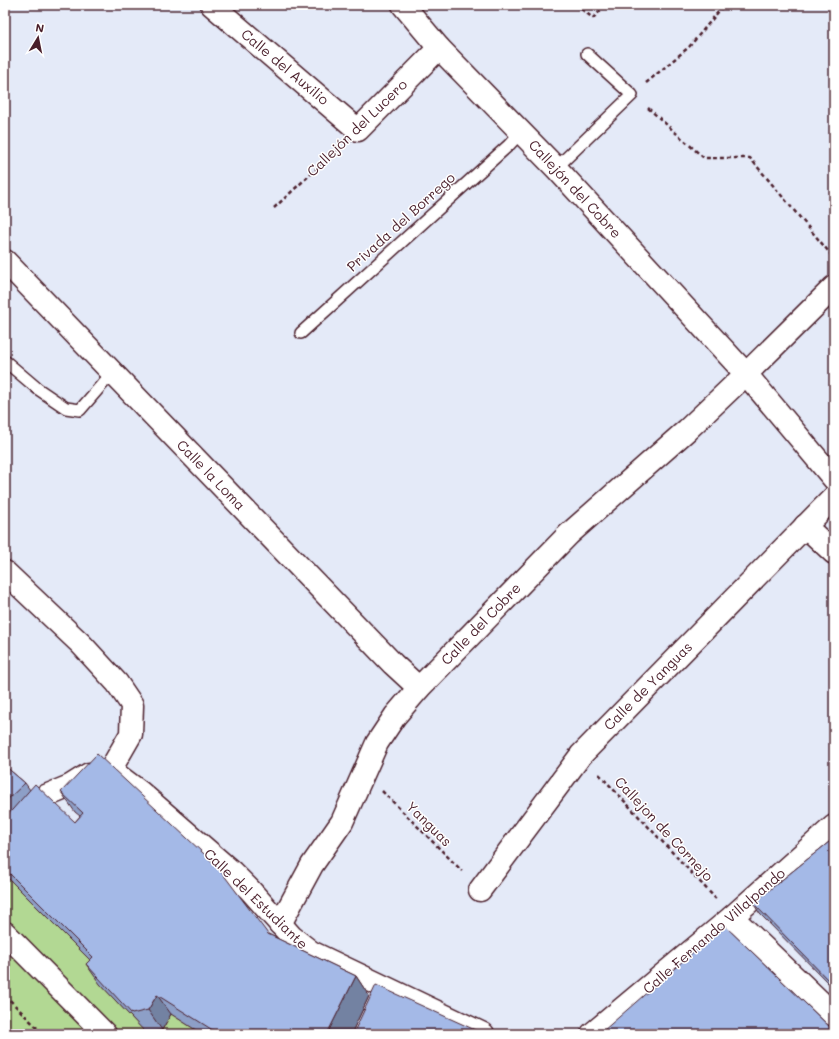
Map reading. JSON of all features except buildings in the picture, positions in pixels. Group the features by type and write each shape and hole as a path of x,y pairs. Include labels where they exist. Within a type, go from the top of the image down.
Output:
{"street":[{"name":"Calle del Auxilio","path":"212,5 358,130"},
{"name":"Callejón del Cobre","path":"403,5 439,48 556,168 746,374 834,479"},
{"name":"Callejón del Lucero","path":"358,130 439,48"},
{"name":"Calle la Loma","path":"5,261 393,664 419,688"},
{"name":"Calle del Cobre","path":"280,924 312,866 342,822 377,743 395,716 419,688 569,534 687,430 834,287"},
{"name":"Calle de Yanguas","path":"480,890 581,755 834,497"},
{"path":"805,526 834,554"},
{"path":"5,572 82,644 117,683 132,705 131,734 112,767 105,766 93,771 70,786 41,798 5,836"},
{"name":"Calle del Estudiante","path":"112,767 116,774 140,792 232,872 292,937 311,952 483,1034"},
{"name":"Calle Fernando Villalpando","path":"592,1034 732,917 834,826"},
{"path":"732,917 834,1015"},
{"path":"5,933 105,1034"},
{"path":"377,1008 387,989"}],"lane":[{"path":"556,168 632,95 587,54"},
{"name":"Privada del Borrego","path":"301,333 509,145 521,132"},
{"path":"5,361 38,389 66,408 80,410 112,373"}],"path":[{"path":"576,5 593,18 606,5"},
{"path":"724,5 689,47 632,95 704,158 750,158 834,258"},
{"name":"Callejón del Lucero","path":"274,208 358,130"},
{"name":"Callejon de Cornejo","path":"581,755 732,917"},
{"name":"Yanguas","path":"364,772 480,890"},
{"path":"5,995 43,1034"}],"green space":[{"path":"5,875 107,977 100,984 146,1033 171,1014 202,1034 5,1034"}]}
